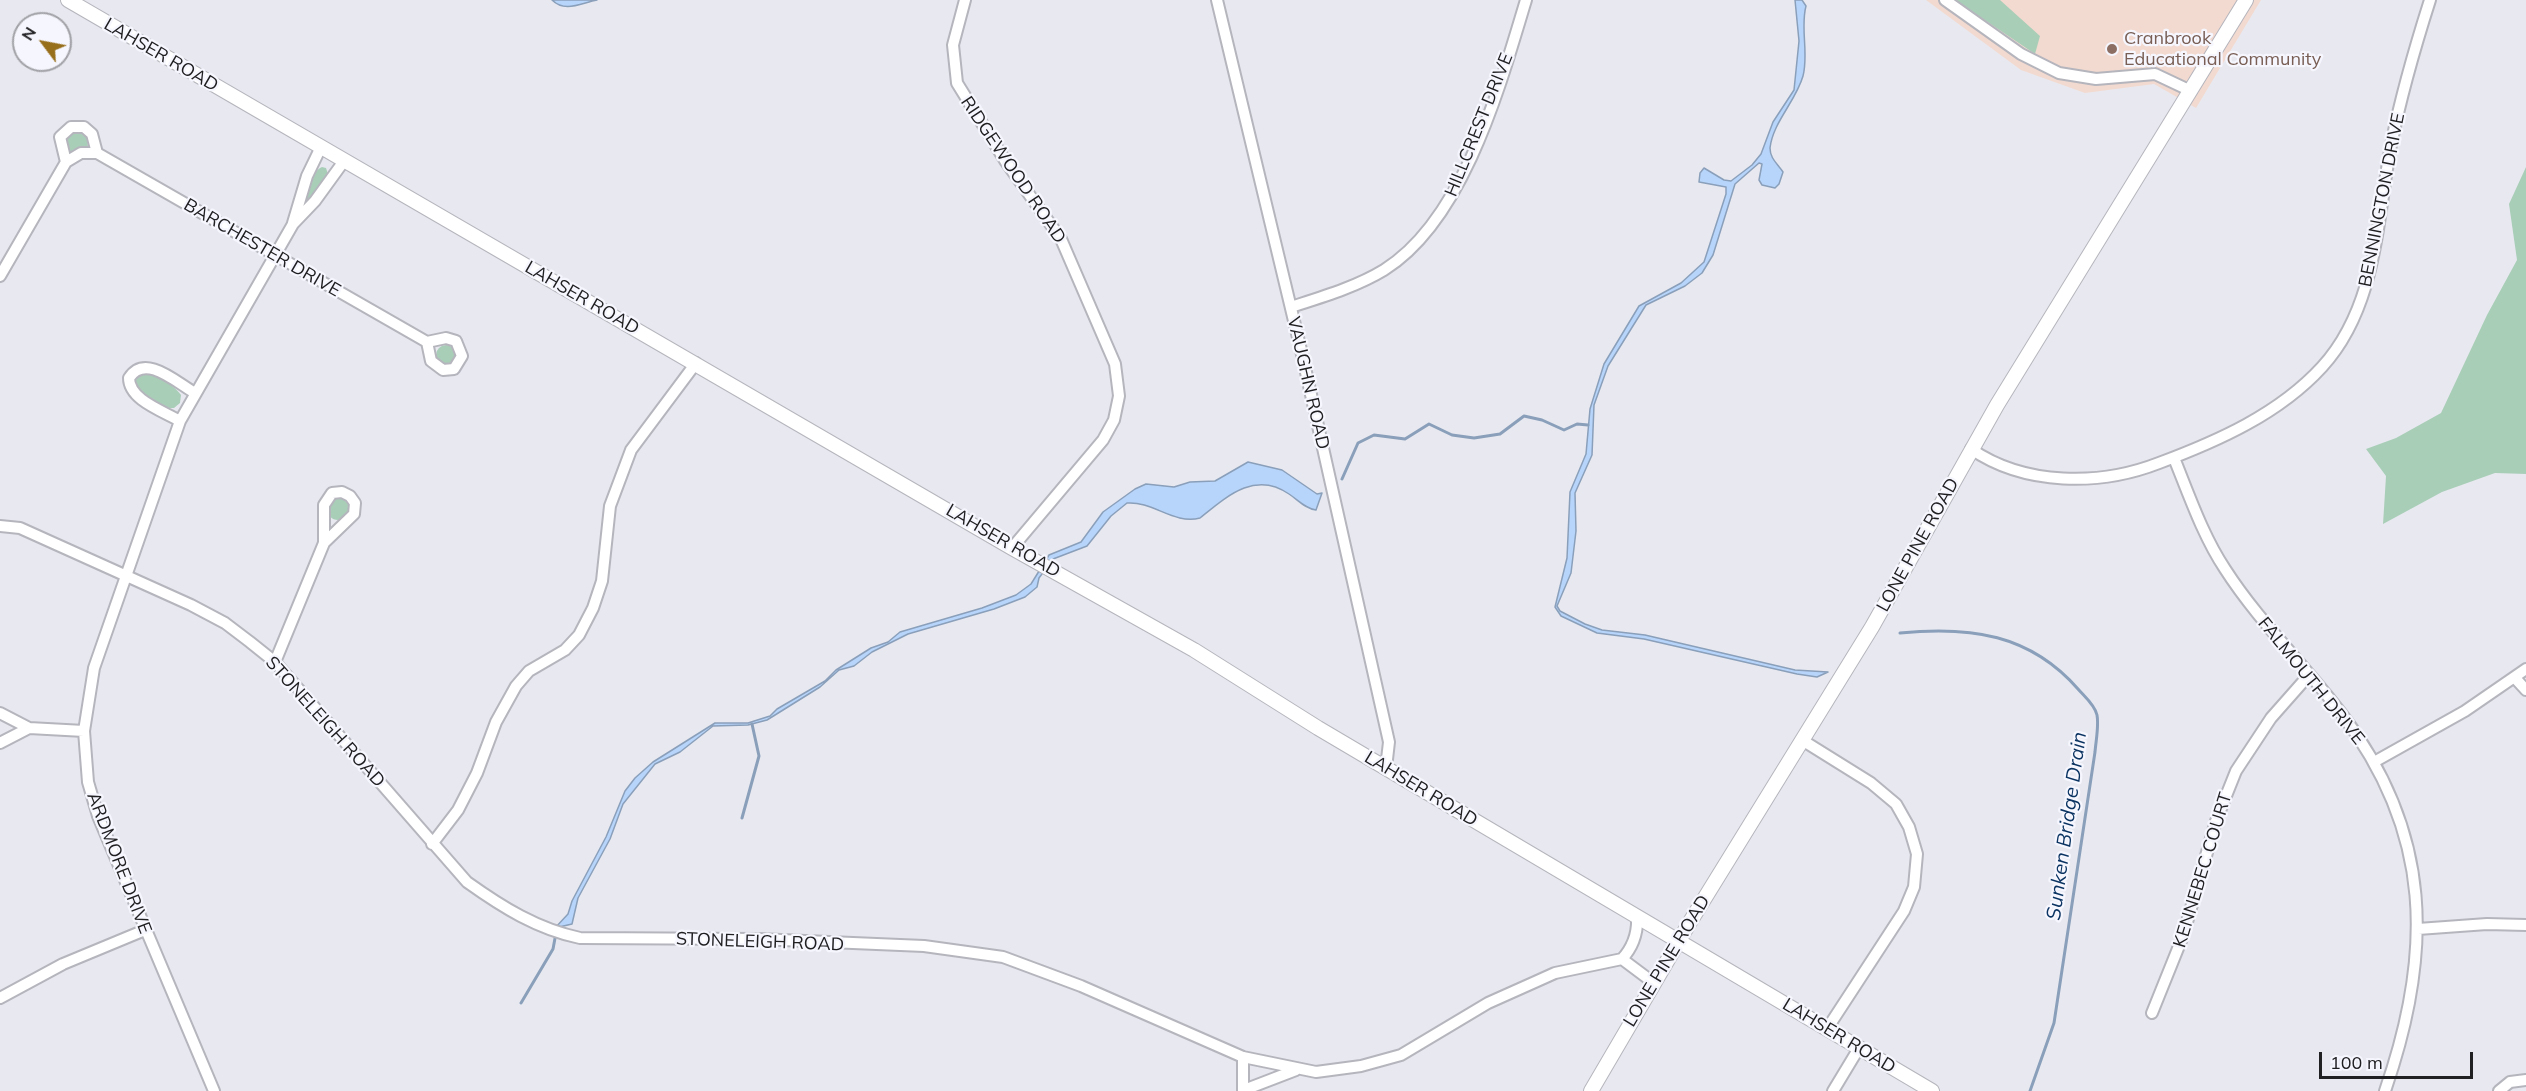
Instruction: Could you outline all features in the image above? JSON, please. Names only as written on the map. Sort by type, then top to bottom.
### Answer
[{"type":"street","name":"LAHSER ROAD","points":[[68,0],[1012,548],[1194,650],[1386,768],[1932,1091]]},
{"type":"street","name":"RIDGEWOOD ROAD","points":[[964,0],[953,45],[957,83],[1006,162],[1061,239],[1105,336],[1115,364],[1119,385],[1114,420],[1103,440],[1012,548]]},
{"type":"street","name":"VAUGHN ROAD","points":[[1217,0],[1291,307],[1389,742],[1386,768]]},
{"type":"street","name":"HILLCREST DRIVE","points":[[1291,307],[1352,286],[1384,270],[1410,250],[1439,217],[1452,196],[1490,108],[1526,0]]},
{"type":"street","points":[[1945,0],[2021,54],[2059,73],[2096,79],[2155,74],[2191,91]]},
{"type":"street","name":"LONE PINE ROAD","points":[[1591,1091],[1679,941],[1872,627],[1971,449],[2246,0]]},
{"type":"street","name":"BENNINGTON DRIVE","points":[[1971,449],[2006,468],[2065,479],[2121,474],[2174,458],[2242,427],[2285,401],[2324,365],[2352,323],[2370,270],[2396,124],[2430,0]]},
{"type":"street","points":[[0,276],[66,162],[81,153],[98,153],[92,134],[84,127],[71,127],[65,130],[60,137],[66,162]]},
{"type":"street","name":"ARDMORE DRIVE","points":[[214,1091],[98,816],[85,764],[84,731],[93,668],[180,421],[293,224],[307,176],[321,147]]},
{"type":"street","name":"BARCHESTER DRIVE","points":[[98,153],[427,342]]},
{"type":"street","name":"ARDMORE DRIVE","points":[[293,224],[315,201],[344,161]]},
{"type":"street","points":[[432,843],[458,810],[477,773],[496,722],[516,686],[529,672],[565,650],[579,635],[593,608],[602,581],[610,506],[631,450],[696,363]]},
{"type":"street","points":[[180,421],[132,392],[129,378],[134,370],[142,366],[152,368],[195,393]]},
{"type":"street","name":"FALMOUTH DRIVE","points":[[2174,458],[2223,567],[2261,620],[2341,713],[2374,762],[2395,806],[2406,841],[2416,891],[2418,928],[2416,969],[2408,1015],[2385,1091]]},
{"type":"street","points":[[275,662],[324,543],[324,505],[332,493],[342,492],[350,496],[355,503],[354,514],[324,543]]},
{"type":"street","name":"STONELEIGH ROAD","points":[[0,526],[20,528],[126,575],[225,623],[275,662],[467,882],[482,893],[554,933],[579,938],[758,939],[924,946],[1003,957],[1081,986],[1243,1057],[1296,1070],[1316,1072],[1361,1066],[1401,1054],[1488,1003],[1545,978],[1622,959]]},
{"type":"street","points":[[2374,762],[2465,711],[2526,669]]},
{"type":"street","name":"KENNEBEC COURT","points":[[2152,1014],[2183,936],[2216,821],[2236,771],[2271,718],[2309,675]]},
{"type":"street","points":[[2515,678],[2526,690]]},
{"type":"street","points":[[0,713],[28,728],[84,731]]},
{"type":"street","points":[[0,743],[28,728]]},
{"type":"street","points":[[1802,740],[1871,783],[1896,804],[1909,827],[1917,854],[1914,887],[1904,911],[1827,1029]]},
{"type":"street","points":[[1636,916],[1636,934],[1630,949],[1622,959],[1654,983]]},
{"type":"street","points":[[2418,928],[2487,924],[2526,925]]},
{"type":"street","points":[[0,998],[63,964],[145,930]]},
{"type":"street","points":[[1833,1091],[1859,1048]]},
{"type":"street","points":[[1243,1057],[1243,1091],[1296,1070]]},
{"type":"street","points":[[2499,1091],[2511,1082],[2526,1080]]},
{"type":"shaded area","name":"Cranbrook Educational Community","points":[[1926,0],[2261,0],[2196,108],[2154,84],[2085,93],[2021,70]]},
{"type":"green space","points":[[1955,0],[2000,0],[2040,36],[2035,54]]},
{"type":"green space","points":[[82,131],[87,136],[88,147],[70,152],[66,142],[68,135]]},
{"type":"green space","points":[[2526,167],[2526,474],[2495,473],[2442,492],[2383,524],[2386,476],[2366,449],[2396,438],[2441,413],[2487,315],[2517,260],[2509,204]]},
{"type":"green space","points":[[326,168],[328,174],[320,188],[306,202],[310,182],[318,169]]},
{"type":"green space","points":[[442,345],[450,345],[456,351],[456,359],[450,365],[442,365],[436,359],[436,351]]},
{"type":"green space","points":[[140,373],[157,377],[168,383],[181,395],[180,403],[174,408],[169,408],[157,404],[146,396],[134,383]]},
{"type":"green space","points":[[338,498],[346,501],[349,509],[346,517],[338,520],[330,517],[327,509],[330,501]]},
{"type":"water","points":[[552,0],[597,0],[568,7]]},
{"type":"water","points":[[1795,0],[1802,0],[1806,6],[1804,14],[1805,67],[1800,85],[1772,138],[1771,155],[1783,172],[1779,184],[1775,188],[1762,185],[1759,180],[1762,164],[1759,163],[1735,184],[1713,255],[1702,273],[1685,286],[1646,305],[1608,366],[1594,405],[1592,455],[1575,493],[1576,531],[1571,573],[1557,606],[1560,611],[1602,630],[1645,635],[1795,670],[1828,672],[1817,677],[1644,639],[1597,633],[1561,616],[1555,607],[1567,558],[1570,492],[1586,454],[1590,409],[1604,364],[1639,306],[1681,283],[1704,262],[1726,194],[1726,187],[1699,182],[1700,173],[1704,168],[1724,180],[1731,181],[1752,165],[1761,154],[1773,122],[1794,90],[1799,41]]},
{"type":"water","points":[[1248,462],[1282,470],[1317,494],[1322,493],[1316,510],[1305,506],[1276,487],[1264,485],[1242,489],[1220,502],[1200,518],[1181,518],[1146,505],[1127,503],[1111,516],[1087,546],[1053,559],[1039,578],[1037,587],[1025,597],[994,609],[908,634],[872,652],[854,666],[839,670],[820,687],[767,720],[748,725],[713,726],[680,752],[655,764],[623,804],[610,839],[578,898],[572,924],[555,928],[568,914],[572,901],[606,837],[625,791],[635,778],[653,762],[715,723],[748,723],[770,716],[777,709],[825,681],[836,670],[871,648],[888,642],[900,632],[982,608],[1016,595],[1031,584],[1049,555],[1081,542],[1103,512],[1135,489],[1146,484],[1174,487],[1190,482],[1215,481]]},
{"type":"waterway","points":[[1342,479],[1358,443],[1374,435],[1405,439],[1429,424],[1452,435],[1474,438],[1500,434],[1524,416],[1542,420],[1564,430],[1577,424],[1588,425]]},
{"type":"waterway","name":"Sunken Bridge Drain","points":[[1900,633],[1926,631],[1974,633],[2019,645],[2040,656],[2059,671],[2089,701],[2097,715],[2095,752],[2054,1023],[2030,1091]]},
{"type":"waterway","points":[[742,818],[759,756],[752,724]]},
{"type":"waterway","points":[[521,1003],[553,949],[556,933]]},
{"type":"place","name":"Cranbrook Educational Community","points":[[2112,49]]}]
